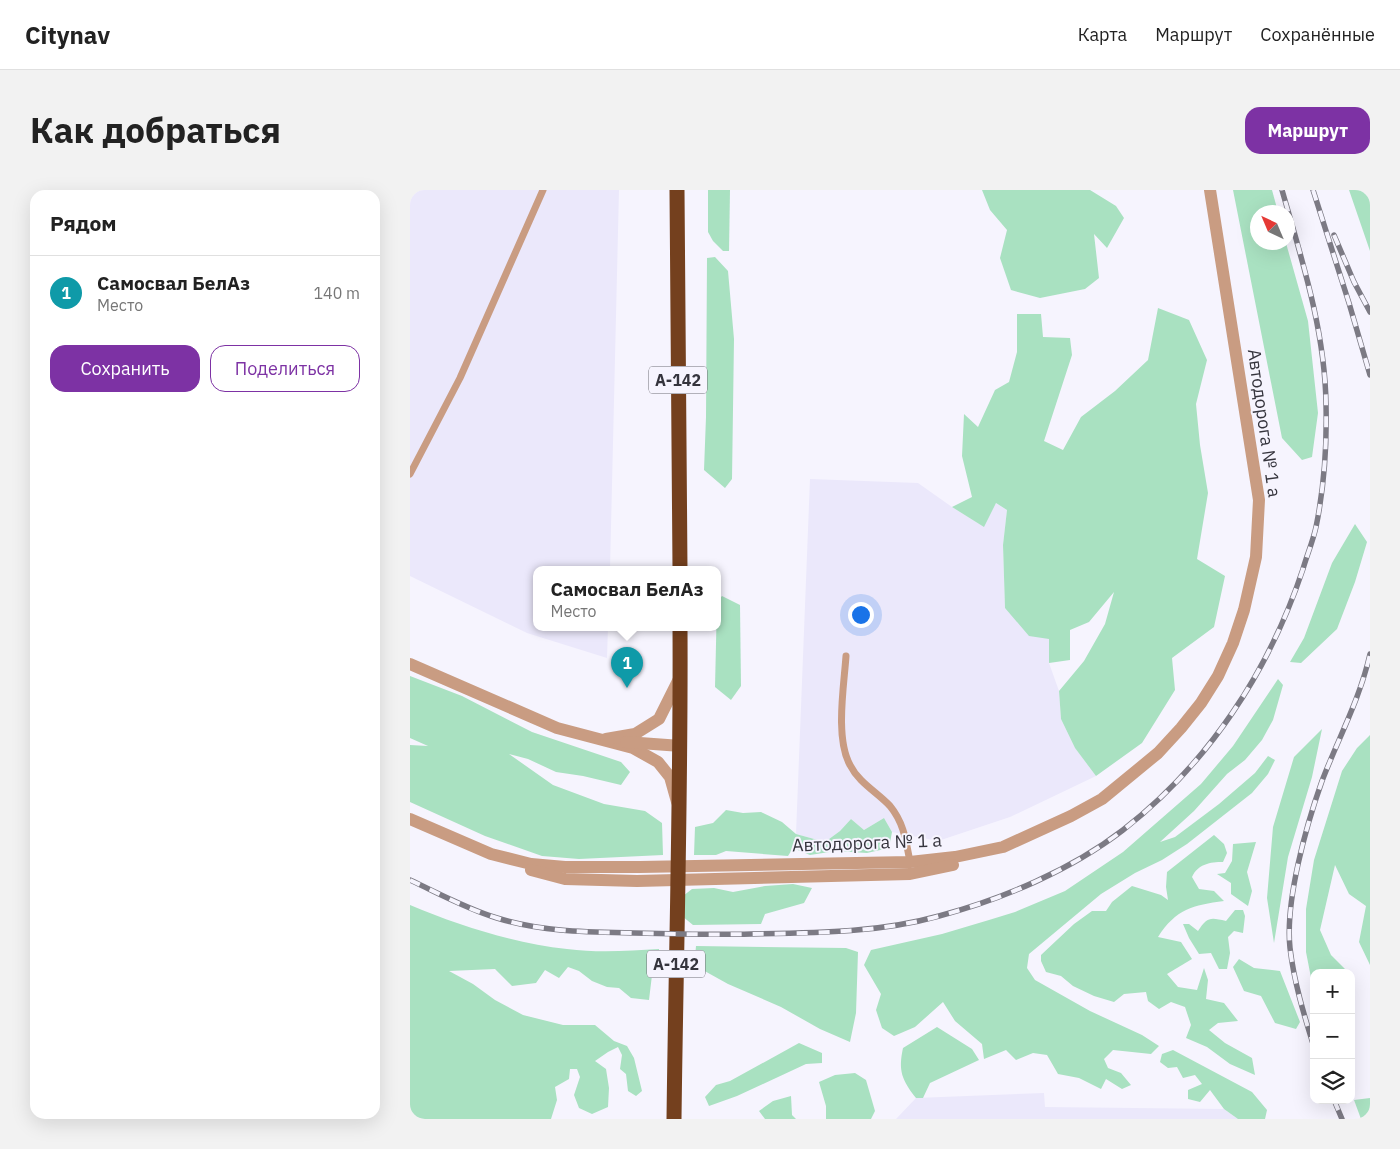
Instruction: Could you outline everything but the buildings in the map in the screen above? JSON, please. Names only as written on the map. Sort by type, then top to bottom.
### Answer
[{"type":"highway","name":"А-142","points":[[677,190],[680,566]]},
{"type":"highway","name":"А-142","points":[[674,1119],[681,746],[680,631]]},
{"type":"street","name":"Автодорога № 1 а","points":[[492,854],[531,864],[640,867],[910,862],[955,857],[1003,847],[1071,816],[1102,799],[1158,753],[1200,703],[1218,676],[1233,643],[1244,610],[1256,557],[1259,500],[1210,190]]},
{"type":"street","points":[[410,664],[557,728],[633,748],[658,762],[670,777],[679,809]]},
{"type":"street","points":[[599,740],[635,734],[659,719],[680,676]]},
{"type":"street","points":[[599,740],[681,746]]},
{"type":"street","points":[[410,819],[530,870],[565,879],[638,881],[910,874],[954,864],[1003,847]]},
{"type":"lane","points":[[410,474],[460,378],[543,190]]},
{"type":"lane","points":[[846,656],[842,738],[850,765],[867,788],[889,805],[902,823],[910,862]]},
{"type":"shaded area","points":[[410,190],[619,190],[610,566],[533,566],[533,631],[608,631],[607,658],[527,633],[410,576]]},
{"type":"shaded area","points":[[810,479],[918,483],[983,526],[996,503],[1007,510],[1003,545],[1005,608],[1049,639],[1049,663],[1059,691],[1061,719],[1075,748],[1096,776],[1010,817],[938,841],[892,832],[884,818],[864,830],[851,819],[840,831],[825,842],[796,834]]},
{"type":"shaded area","points":[[1044,1093],[1045,1107],[1224,1109],[1238,1119],[896,1119],[916,1098]]},
{"type":"green space","points":[[708,190],[730,190],[729,251],[723,251],[713,241],[708,232]]},
{"type":"green space","points":[[982,190],[1090,190],[1116,206],[1124,218],[1107,248],[1094,234],[1099,278],[1085,289],[1040,298],[1011,290],[1000,258],[1007,230],[990,210]]},
{"type":"green space","points":[[1233,190],[1272,190],[1276,205],[1250,205],[1250,250],[1288,250],[1308,321],[1318,413],[1312,457],[1302,460],[1282,438]]},
{"type":"green space","points":[[1349,190],[1370,190],[1370,251]]},
{"type":"green space","points":[[715,257],[728,271],[734,339],[732,479],[725,488],[704,470],[707,258]]},
{"type":"green space","points":[[1158,308],[1189,320],[1207,360],[1196,404],[1200,445],[1208,493],[1197,559],[1225,576],[1214,627],[1172,658],[1175,690],[1142,743],[1096,776],[1075,748],[1061,719],[1059,691],[1084,661],[1105,624],[1114,592],[1089,622],[1070,630],[1070,660],[1049,663],[1049,639],[1029,636],[1005,608],[1003,545],[1007,510],[996,503],[984,527],[952,507],[972,497],[962,456],[964,414],[978,427],[995,390],[1009,382],[1017,352],[1017,314],[1041,314],[1043,337],[1070,338],[1072,355],[1044,441],[1063,450],[1081,417],[1115,391],[1148,360]]},
{"type":"green space","points":[[1355,524],[1367,542],[1355,582],[1337,629],[1301,663],[1290,662],[1304,638],[1332,563]]},
{"type":"green space","points":[[721,597],[740,605],[741,686],[731,700],[715,687],[716,631],[721,631]]},
{"type":"green space","points":[[410,676],[462,696],[532,732],[621,762],[630,772],[621,785],[556,772],[528,759],[509,754],[553,785],[604,804],[645,811],[662,823],[663,855],[579,859],[542,856],[485,836],[410,802],[410,745],[428,746],[410,738]]},
{"type":"green space","points":[[1278,679],[1283,685],[1273,720],[1262,740],[1245,760],[1227,774],[1194,811],[1160,842],[1175,837],[1219,804],[1255,773],[1268,756],[1275,760],[1268,774],[1252,793],[1187,844],[1101,894],[1029,954],[1027,968],[1035,980],[1090,1011],[1142,1035],[1159,1046],[1151,1054],[1113,1050],[1104,1059],[1108,1068],[1121,1073],[1131,1085],[1122,1089],[1106,1079],[1101,1089],[1079,1078],[1058,1074],[1047,1055],[1033,1053],[1016,1060],[1006,1050],[984,1059],[982,1044],[955,1021],[943,1002],[915,1027],[894,1036],[882,1028],[876,1010],[881,994],[864,965],[871,950],[942,934],[989,920],[1015,912],[1065,891],[1123,852],[1201,784],[1233,746]]},
{"type":"green space","points":[[1322,729],[1312,777],[1288,857],[1274,943],[1267,898],[1273,827],[1294,757]]},
{"type":"green space","points":[[1370,735],[1370,965],[1359,942],[1366,906],[1349,894],[1335,865],[1320,930],[1331,955],[1345,969],[1310,969],[1310,972],[1306,952],[1306,909],[1314,860],[1342,771],[1357,748]]},
{"type":"green space","points":[[726,810],[743,813],[761,812],[782,822],[796,834],[825,842],[840,831],[851,819],[864,830],[884,818],[892,832],[889,848],[867,853],[836,851],[810,855],[793,848],[788,856],[726,851],[716,855],[694,855],[695,827],[713,823]]},
{"type":"green space","points":[[1214,835],[1224,844],[1227,853],[1223,862],[1205,865],[1198,869],[1192,877],[1199,889],[1214,891],[1224,901],[1203,904],[1186,910],[1172,920],[1158,937],[1181,942],[1192,959],[1167,974],[1178,987],[1197,990],[1204,968],[1208,980],[1206,999],[1224,1003],[1238,1021],[1218,1023],[1209,1030],[1225,1043],[1252,1058],[1255,1075],[1230,1064],[1207,1047],[1186,1038],[1191,1025],[1185,1007],[1171,1002],[1159,1009],[1148,1001],[1146,992],[1124,994],[1114,1002],[1094,996],[1073,986],[1061,976],[1046,972],[1041,961],[1041,955],[1074,924],[1092,911],[1106,911],[1112,902],[1132,886],[1161,895],[1168,900],[1166,887],[1167,872]]},
{"type":"green space","points":[[1256,842],[1247,872],[1252,891],[1248,906],[1231,894],[1231,883],[1217,874],[1225,873],[1232,861],[1233,844]]},
{"type":"green space","points":[[793,884],[812,888],[804,903],[765,914],[761,924],[693,925],[682,916],[683,896],[692,889],[714,888],[733,892],[765,886]]},
{"type":"green space","points":[[410,905],[487,933],[527,943],[578,950],[625,951],[659,949],[659,959],[652,975],[649,1000],[631,998],[619,988],[607,987],[592,981],[579,971],[568,967],[559,978],[545,970],[536,983],[512,986],[495,969],[449,971],[523,1015],[563,1025],[595,1025],[614,1041],[627,1046],[634,1058],[642,1091],[636,1096],[628,1091],[626,1074],[620,1069],[622,1055],[618,1047],[595,1061],[606,1069],[609,1088],[608,1107],[592,1114],[579,1108],[574,1095],[580,1077],[577,1069],[570,1069],[569,1079],[555,1087],[557,1100],[551,1119],[410,1119]]},
{"type":"green space","points":[[1235,910],[1243,910],[1245,916],[1243,933],[1234,931],[1228,937],[1230,953],[1227,969],[1219,969],[1211,953],[1199,954],[1183,924],[1189,924],[1198,931],[1209,919],[1226,921]]},
{"type":"green space","points":[[696,946],[846,948],[858,952],[856,1013],[850,1042],[820,1029],[781,1007],[728,984],[701,969],[695,957]]},
{"type":"green space","points":[[1239,959],[1254,968],[1280,971],[1300,1022],[1296,1029],[1275,1023],[1261,996],[1244,991],[1233,967]]},
{"type":"green space","points":[[937,1027],[972,1049],[979,1060],[930,1083],[923,1098],[916,1098],[902,1075],[903,1048]]},
{"type":"green space","points":[[799,1043],[822,1053],[822,1063],[806,1064],[737,1096],[709,1106],[705,1097],[716,1085],[730,1081]]},
{"type":"green space","points":[[1173,1050],[1252,1092],[1267,1110],[1265,1119],[1238,1119],[1224,1109],[1210,1090],[1200,1102],[1188,1099],[1188,1090],[1202,1084],[1195,1075],[1183,1078],[1177,1067],[1168,1068],[1160,1062],[1162,1054]]},
{"type":"green space","points":[[855,1073],[866,1080],[875,1111],[871,1119],[826,1119],[826,1106],[819,1082],[835,1075]]},
{"type":"green space","points":[[791,1096],[792,1115],[796,1119],[765,1119],[759,1111],[773,1101]]},
{"type":"green space","points":[[1370,1098],[1370,1119],[1361,1119],[1355,1100]]},
{"type":"railway","points":[[410,880],[486,914],[514,923],[548,929],[707,934],[846,931],[916,922],[963,909],[1012,892],[1036,882],[1081,858],[1123,830],[1154,804],[1183,775],[1209,745],[1254,679],[1289,607],[1315,532],[1323,481],[1326,419],[1325,377],[1322,350],[1311,296],[1282,190]]},
{"type":"railway","points":[[1313,190],[1370,375]]},
{"type":"railway","points":[[1334,235],[1354,282],[1370,312]]},
{"type":"railway","points":[[1310,1034],[1297,986],[1290,948],[1289,929],[1294,886],[1298,864],[1316,799],[1328,765],[1361,687],[1370,654]]},
{"type":"railway","points":[[1336,1104],[1342,1119]]},
{"type":"place","name":"Самосвал БелАз","points":[[627,688]]}]
